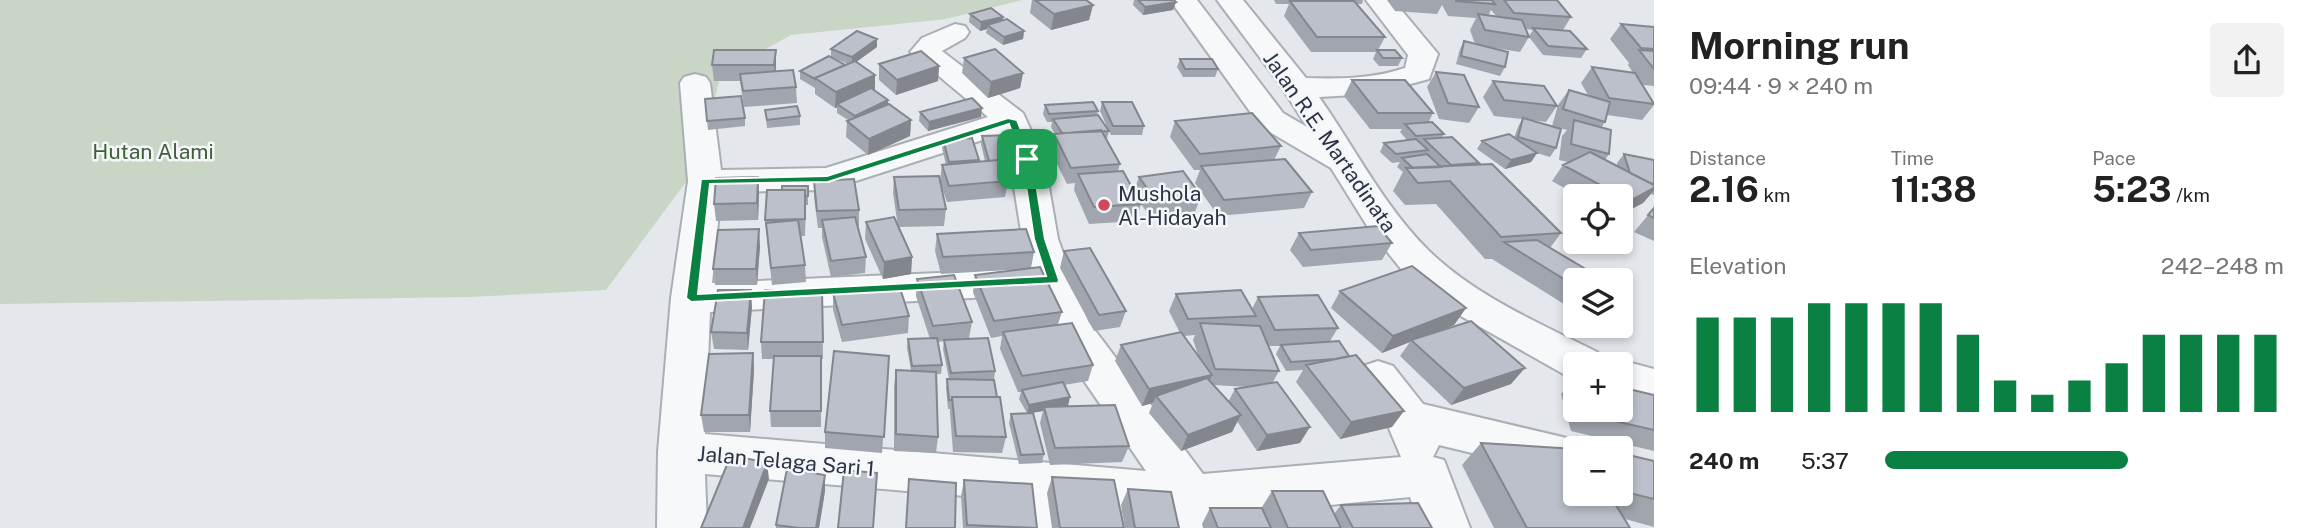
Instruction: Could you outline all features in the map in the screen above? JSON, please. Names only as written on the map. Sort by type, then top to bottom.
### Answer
[{"type":"street","points":[[1183,0],[1272,120],[1345,163]]},
{"type":"street","name":"Jalan R.E. Martadinata","points":[[1230,0],[1243,22],[1297,87],[1373,209],[1416,261],[1484,313],[1563,354]]},
{"type":"street","points":[[1297,87],[1356,88],[1396,82],[1418,73],[1423,54],[1379,0]]},
{"type":"street","points":[[955,32],[932,44],[925,52],[1012,120],[1027,159],[1039,239],[1069,326],[1195,513]]},
{"type":"street","name":"Jalan Telaga Sari 1","points":[[695,83],[705,181],[691,298],[681,452],[1035,481],[1195,513],[1427,475]]},
{"type":"street","points":[[705,181],[828,179],[1012,120]]},
{"type":"street","points":[[691,298],[1054,280]]},
{"type":"street","points":[[1378,379],[1409,419],[1446,528]]},
{"type":"street","points":[[1633,380],[1654,386]]},
{"type":"street","points":[[1409,419],[1563,455]]},
{"type":"street","points":[[681,452],[682,528]]},
{"type":"street","points":[[1035,481],[1042,528]]},
{"type":"green space","name":"Hutan Alami","points":[[0,0],[1022,0],[946,19],[791,35],[721,74],[697,167],[606,290],[470,297],[0,304]]},
{"type":"building","points":[[1035,0],[1086,0],[1093,5],[1054,14]]},
{"type":"building","points":[[1138,0],[1174,0],[1176,2],[1145,7]]},
{"type":"building","points":[[1492,0],[1495,4],[1456,1]]},
{"type":"building","points":[[1504,0],[1557,0],[1571,17],[1514,13]]},
{"type":"building","points":[[1290,1],[1354,1],[1385,37],[1317,37]]},
{"type":"building","points":[[991,8],[1003,17],[981,22],[970,14]]},
{"type":"building","points":[[1478,14],[1522,20],[1529,37],[1485,30]]},
{"type":"building","points":[[1007,19],[1024,31],[1004,37],[987,25]]},
{"type":"building","points":[[1621,24],[1654,27],[1654,49],[1641,48]]},
{"type":"building","points":[[1533,28],[1570,31],[1587,49],[1548,46]]},
{"type":"building","points":[[857,31],[877,39],[852,57],[831,49]]},
{"type":"building","points":[[1464,41],[1508,52],[1505,67],[1461,56]]},
{"type":"building","points":[[995,49],[1023,73],[991,82],[964,58]]},
{"type":"building","points":[[714,50],[776,50],[774,65],[712,65]]},
{"type":"building","points":[[1377,50],[1395,50],[1402,58],[1383,58]]},
{"type":"building","points":[[1639,50],[1654,51],[1654,69]]},
{"type":"building","points":[[921,51],[939,66],[897,80],[879,64]]},
{"type":"building","points":[[829,56],[845,65],[815,79],[800,71]]},
{"type":"building","points":[[1180,59],[1212,59],[1218,69],[1185,69]]},
{"type":"building","points":[[855,61],[875,75],[836,92],[815,78]]},
{"type":"building","points":[[1592,67],[1635,73],[1654,104],[1609,98]]},
{"type":"building","points":[[793,70],[796,87],[743,91],[740,74]]},
{"type":"building","points":[[1436,72],[1464,75],[1479,107],[1448,103]]},
{"type":"building","points":[[1352,80],[1405,80],[1433,113],[1378,113]]},
{"type":"building","points":[[1493,81],[1544,86],[1557,106],[1504,100]]},
{"type":"building","points":[[871,88],[888,100],[855,116],[837,104]]},
{"type":"building","points":[[1569,90],[1610,102],[1605,122],[1563,109]]},
{"type":"building","points":[[741,96],[745,118],[707,121],[705,99]]},
{"type":"building","points":[[972,98],[982,108],[929,122],[920,112]]},
{"type":"building","points":[[1093,102],[1098,111],[1049,114],[1045,105]]},
{"type":"building","points":[[1102,102],[1132,102],[1144,126],[1113,126]]},
{"type":"building","points":[[889,104],[911,120],[869,139],[847,121]]},
{"type":"building","points":[[797,106],[800,116],[767,120],[765,110]]},
{"type":"building","points":[[1252,113],[1281,146],[1200,154],[1175,121]]},
{"type":"building","points":[[1098,115],[1109,131],[1062,133],[1053,119]]},
{"type":"building","points":[[1523,118],[1561,129],[1556,148],[1518,137]]},
{"type":"building","points":[[1574,120],[1611,130],[1609,154],[1571,144]]},
{"type":"building","points":[[1432,122],[1444,134],[1416,136],[1405,124]]},
{"type":"building","points":[[1101,130],[1120,164],[1071,168],[1054,134]]},
{"type":"building","points":[[1509,134],[1537,153],[1511,160],[1482,141]]},
{"type":"building","points":[[1011,135],[1020,163],[1000,164],[998,160],[989,161],[982,136]]},
{"type":"building","points":[[1452,137],[1479,163],[1451,165],[1424,139]]},
{"type":"building","points":[[972,138],[979,160],[949,162],[943,139]]},
{"type":"building","points":[[1416,139],[1428,150],[1396,154],[1384,143]]},
{"type":"building","points":[[1590,152],[1654,185],[1654,188],[1633,199],[1633,184],[1598,184],[1563,165]]},
{"type":"building","points":[[1427,154],[1441,167],[1413,168],[1402,158]]},
{"type":"building","points":[[1624,154],[1654,160],[1654,184],[1630,173]]},
{"type":"building","points":[[1285,159],[1312,192],[1224,200],[1201,166]]},
{"type":"building","points":[[998,160],[1008,181],[949,186],[942,165]]},
{"type":"building","points":[[1492,164],[1561,233],[1501,237],[1450,181],[1418,183],[1406,168]]},
{"type":"building","points":[[1123,171],[1141,204],[1094,207],[1078,174]]},
{"type":"building","points":[[1183,171],[1201,196],[1157,202],[1139,177]]},
{"type":"building","points":[[939,176],[946,209],[899,210],[894,177]]},
{"type":"building","points":[[758,177],[757,203],[714,204],[716,178]]},
{"type":"building","points":[[854,179],[859,210],[817,211],[814,181]]},
{"type":"building","points":[[782,186],[808,186],[808,196],[805,196],[805,190],[782,190]]},
{"type":"building","points":[[767,190],[805,190],[805,219],[765,220]]},
{"type":"building","points":[[855,217],[866,257],[831,261],[822,220]]},
{"type":"building","points":[[894,217],[912,257],[884,262],[866,222]]},
{"type":"building","points":[[798,220],[805,265],[771,268],[766,223]]},
{"type":"building","points":[[1378,226],[1392,243],[1311,250],[1299,233]]},
{"type":"building","points":[[759,229],[756,269],[713,269],[718,230]]},
{"type":"building","points":[[1026,229],[1034,252],[943,257],[937,234]]},
{"type":"building","points":[[1537,240],[1584,268],[1563,268],[1563,279],[1504,242]]},
{"type":"building","points":[[1090,248],[1126,311],[1099,315],[1064,251]]},
{"type":"building","points":[[1412,266],[1466,308],[1393,336],[1340,291]]},
{"type":"building","points":[[1040,267],[1062,312],[994,321],[975,275]]},
{"type":"building","points":[[954,275],[972,322],[933,326],[917,279]]},
{"type":"building","points":[[899,285],[909,316],[842,325],[833,293]]},
{"type":"building","points":[[718,290],[751,290],[747,333],[711,332]]},
{"type":"building","points":[[765,290],[822,290],[823,342],[761,342]]},
{"type":"building","points":[[1241,290],[1256,316],[1188,319],[1176,294]]},
{"type":"building","points":[[1318,295],[1338,328],[1275,330],[1258,297]]},
{"type":"building","points":[[1471,321],[1525,368],[1464,388],[1411,340]]},
{"type":"building","points":[[1072,323],[1093,365],[1022,376],[1003,332]]},
{"type":"building","points":[[1200,323],[1260,326],[1279,371],[1215,369]]},
{"type":"building","points":[[1181,332],[1212,375],[1149,389],[1121,345]]},
{"type":"building","points":[[937,338],[942,365],[912,366],[908,339]]},
{"type":"building","points":[[988,338],[995,371],[951,373],[944,340]]},
{"type":"building","points":[[1339,341],[1349,356],[1291,362],[1281,345]]},
{"type":"building","points":[[834,351],[889,356],[884,437],[825,432]]},
{"type":"building","points":[[753,353],[749,415],[701,415],[709,354]]},
{"type":"building","points":[[1356,355],[1404,411],[1351,422],[1306,365]]},
{"type":"building","points":[[774,356],[821,356],[821,411],[770,411]]},
{"type":"building","points":[[896,370],[936,372],[938,437],[896,434]]},
{"type":"building","points":[[1207,378],[1241,415],[1188,435],[1156,396]]},
{"type":"building","points":[[947,379],[994,380],[997,397],[952,397],[952,400],[949,400]]},
{"type":"building","points":[[1063,382],[1070,397],[1029,405],[1022,390]]},
{"type":"building","points":[[1277,382],[1310,427],[1267,435],[1235,389]]},
{"type":"building","points":[[1633,390],[1654,395],[1654,430],[1619,422],[1633,422]]},
{"type":"building","points":[[952,397],[1000,397],[1006,437],[956,436]]},
{"type":"building","points":[[1115,405],[1129,446],[1055,448],[1044,407]]},
{"type":"building","points":[[1033,413],[1044,454],[1021,455],[1011,414]]},
{"type":"building","points":[[1481,443],[1563,448],[1563,506],[1616,506],[1630,528],[1527,528]]},
{"type":"building","points":[[731,455],[767,463],[743,528],[701,528]]},
{"type":"building","points":[[1633,456],[1654,461],[1654,499],[1633,494]]},
{"type":"building","points":[[787,469],[825,475],[816,528],[776,525]]},
{"type":"building","points":[[844,470],[877,473],[873,528],[838,528]]},
{"type":"building","points":[[1052,477],[1114,480],[1124,528],[1060,528]]},
{"type":"building","points":[[909,479],[956,483],[955,528],[906,528]]},
{"type":"building","points":[[964,480],[1032,484],[1037,528],[967,525]]},
{"type":"building","points":[[1128,489],[1171,492],[1179,528],[1135,528]]},
{"type":"building","points":[[1272,491],[1323,491],[1341,528],[1288,528]]},
{"type":"building","points":[[1418,503],[1432,528],[1353,528],[1341,505]]},
{"type":"building","points":[[1210,508],[1262,508],[1271,528],[1218,528]]},
{"type":"place","name":"Mushola Al-Hidayah","points":[[1104,205]]},
{"type":"route","points":[[1012,120],[1027,159],[1039,239],[1054,280],[691,298],[702,187],[705,181],[818,181],[842,176],[1012,120]]}]
